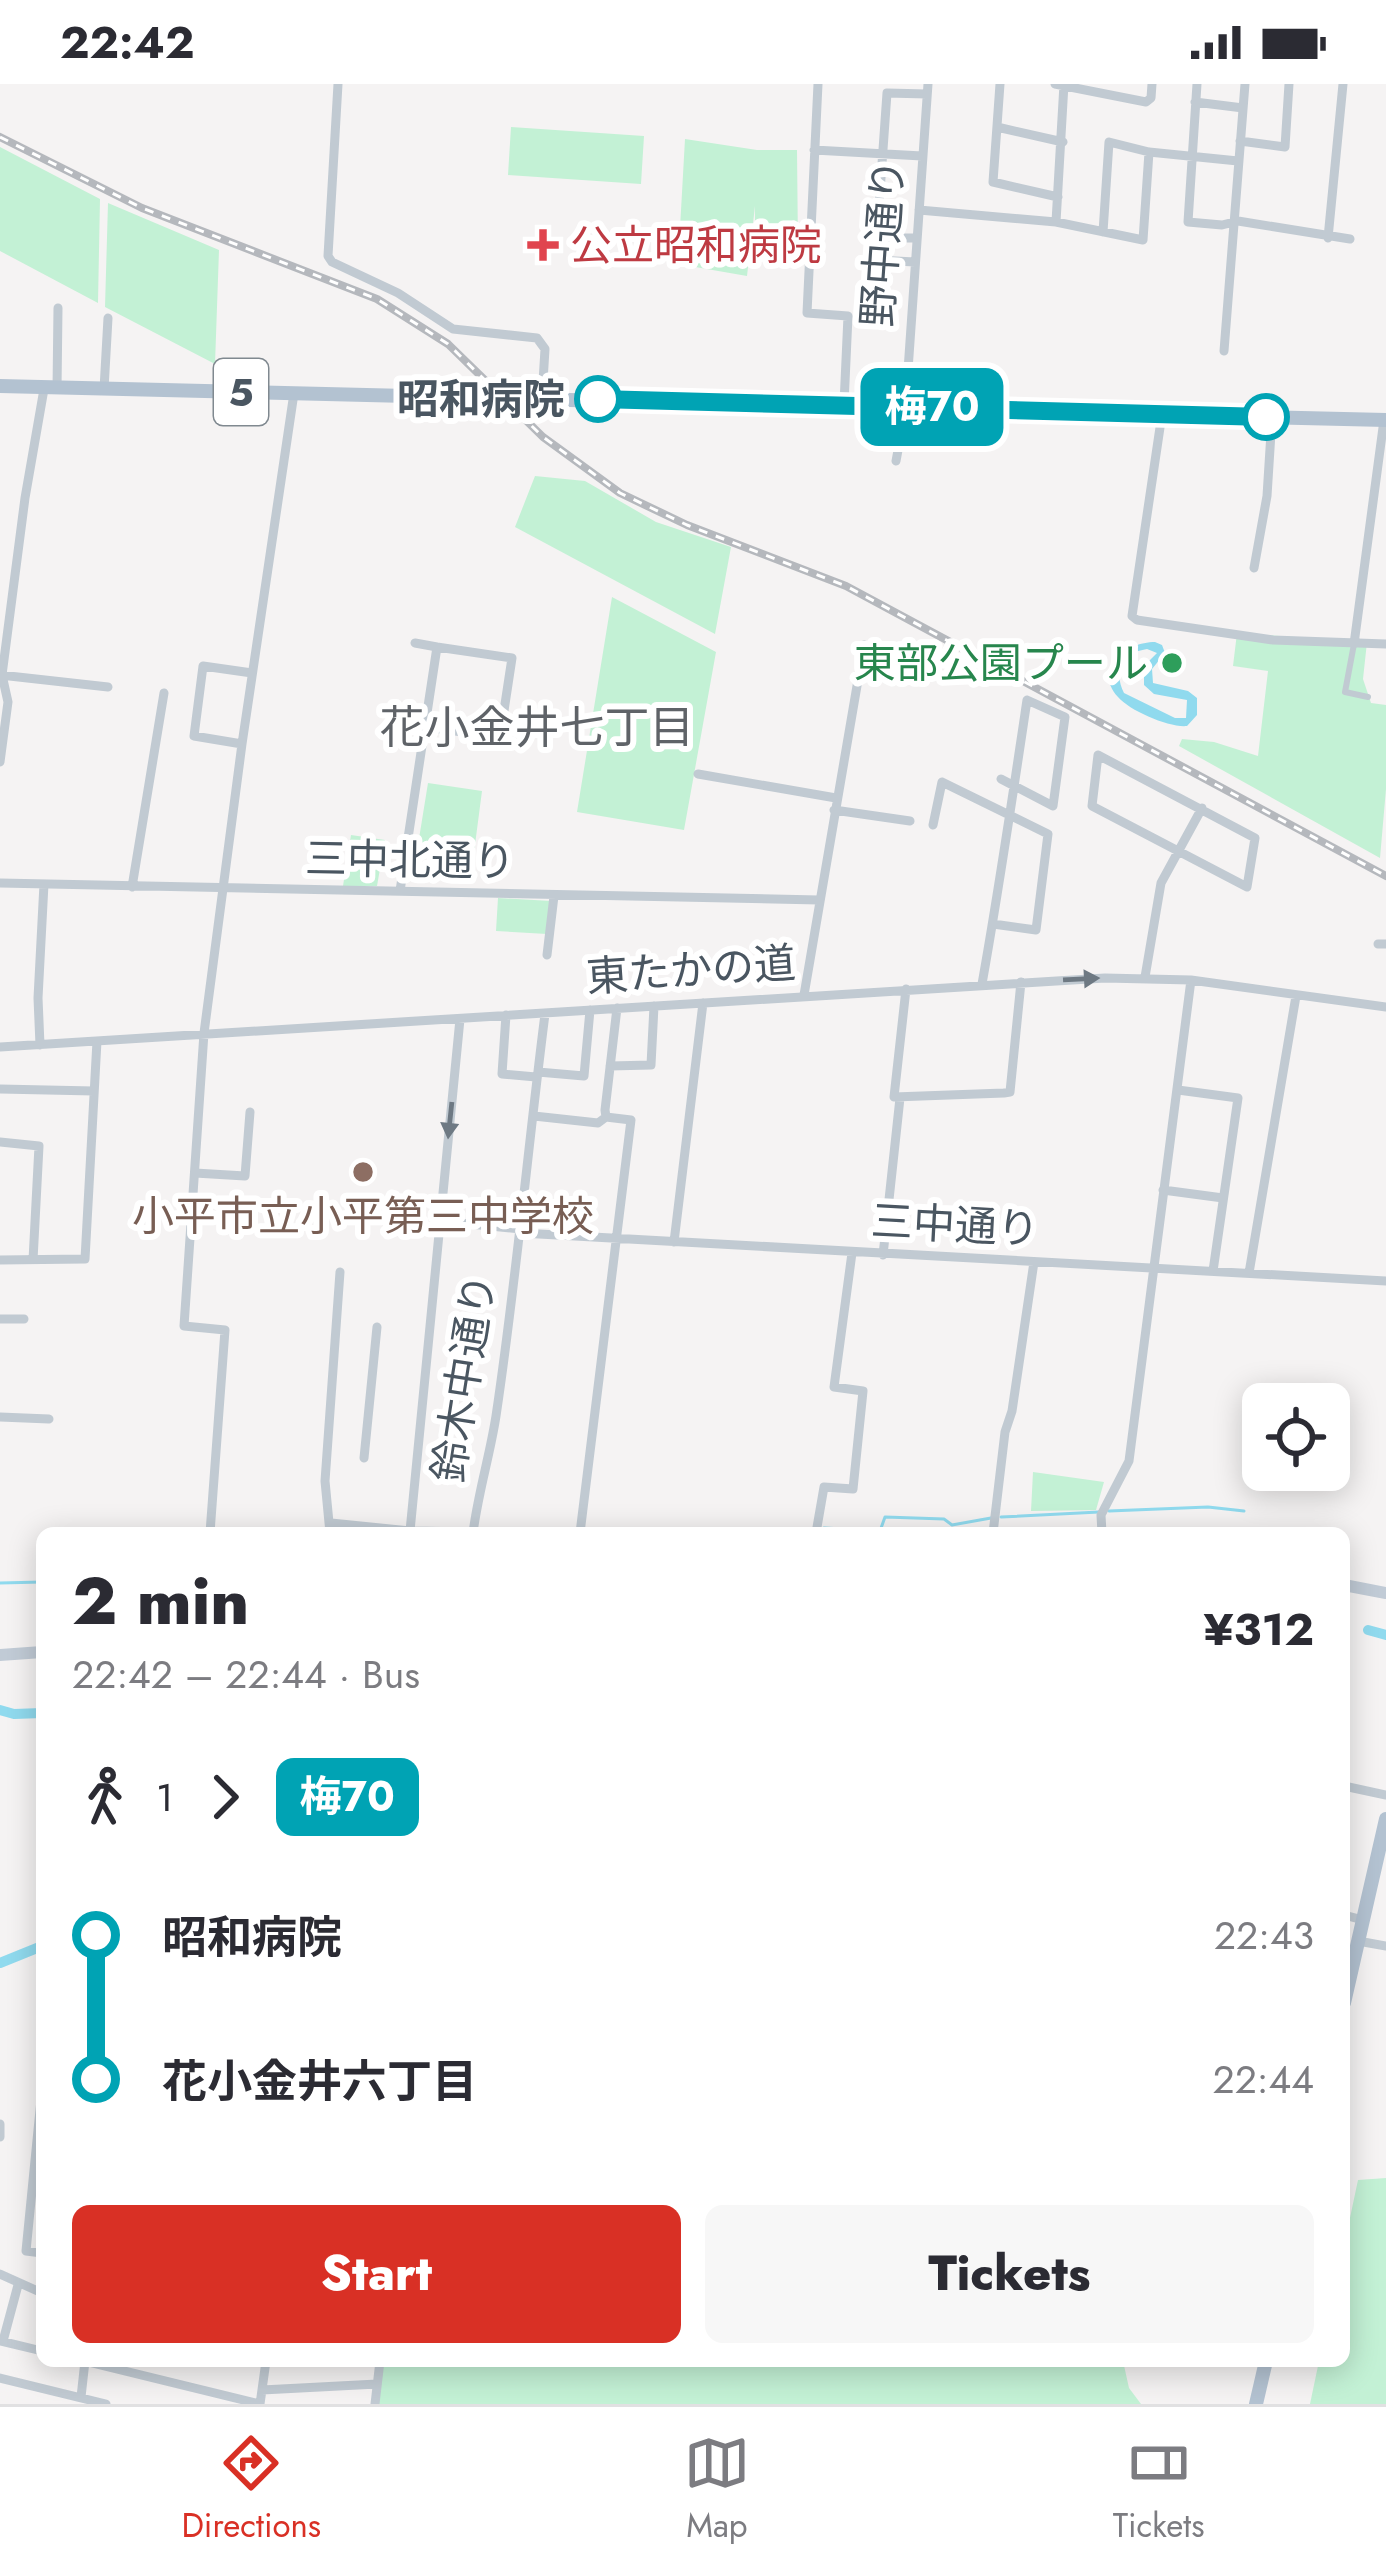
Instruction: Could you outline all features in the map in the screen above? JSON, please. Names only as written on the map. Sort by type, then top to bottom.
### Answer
[{"type":"main road","name":"5","points":[[0,386],[1385,420]]},
{"type":"main road","points":[[1350,1586],[1386,1593]]},
{"type":"main road","points":[[0,1655],[36,1652]]},
{"type":"main road","points":[[1350,1972],[1386,1820]]},
{"type":"main road","points":[[1256,2404],[1265,2367]]},
{"type":"street","points":[[338,84],[328,256],[453,329],[537,338],[545,349],[542,398]]},
{"type":"street","points":[[818,84],[807,313],[848,316],[844,404]]},
{"type":"street","points":[[1000,84],[993,182],[1058,197]]},
{"type":"street","points":[[1056,223],[1063,142],[1061,85],[1146,102],[1152,84]]},
{"type":"street","points":[[1197,84],[1188,223],[1238,221],[1350,239]]},
{"type":"street","points":[[1224,351],[1244,84]]},
{"type":"street","points":[[1240,141],[1285,147],[1289,84]]},
{"type":"street","points":[[1328,238],[1343,84]]},
{"type":"street","points":[[879,206],[886,93],[927,89]]},
{"type":"street","name":"野中通り","points":[[896,461],[905,406],[927,89]]},
{"type":"street","points":[[1195,102],[1243,108]]},
{"type":"street","points":[[997,127],[1063,142]]},
{"type":"street","points":[[1103,232],[1109,142],[1149,152],[1238,161]]},
{"type":"street","points":[[814,151],[922,156]]},
{"type":"street","points":[[919,210],[1056,223],[1143,240],[1149,152]]},
{"type":"street","points":[[915,262],[876,260],[878,238],[917,238]]},
{"type":"street","points":[[0,762],[8,702],[1,675],[25,498],[50,388],[58,308]]},
{"type":"street","points":[[104,389],[108,318]]},
{"type":"street","points":[[210,1527],[225,1330],[184,1326],[204,1034],[294,393]]},
{"type":"street","points":[[1162,414],[1132,616],[1220,634],[1386,644]]},
{"type":"street","points":[[1254,568],[1267,496],[1272,417]]},
{"type":"street","points":[[1368,697],[1346,692],[1385,420]]},
{"type":"street","points":[[415,643],[512,658],[500,737],[425,727]]},
{"type":"street","points":[[804,995],[864,645]]},
{"type":"street","points":[[400,891],[437,647]]},
{"type":"street","points":[[242,744],[194,736],[203,667],[252,673]]},
{"type":"street","points":[[1,675],[108,687]]},
{"type":"street","points":[[132,887],[164,693]]},
{"type":"street","points":[[982,984],[993,925],[1013,786],[1027,700],[1065,717],[1053,806],[1013,786],[1001,779]]},
{"type":"street","points":[[1098,755],[1202,808],[1255,838],[1247,887],[1092,806],[1098,755]]},
{"type":"street","points":[[698,774],[836,798]]},
{"type":"street","points":[[933,825],[942,782],[1048,834],[1036,930],[993,925]]},
{"type":"street","points":[[1145,977],[1161,883],[1202,808]]},
{"type":"street","points":[[834,810],[910,821]]},
{"type":"street","name":"三中北通り","points":[[0,883],[819,900]]},
{"type":"street","points":[[40,1045],[44,884]]},
{"type":"street","points":[[547,955],[554,896]]},
{"type":"street","name":"東たかの道","points":[[0,1047],[1145,977],[1386,1007]]},
{"type":"street","points":[[1102,1527],[1101,1515],[1129,1461],[1191,980]]},
{"type":"street","points":[[906,989],[894,1097],[900,1098],[1010,1092],[1022,982]]},
{"type":"street","points":[[1249,1273],[1296,996]]},
{"type":"street","points":[[674,1242],[703,1003]]},
{"type":"street","points":[[610,1066],[650,1064],[654,1006]]},
{"type":"street","points":[[534,1116],[598,1124],[606,1117],[616,1008]]},
{"type":"street","points":[[506,1015],[502,1074],[584,1076],[590,1010]]},
{"type":"street","name":"鈴木中通り","points":[[474,1527],[480,1478],[495,1423],[545,1014]]},
{"type":"street","points":[[410,1527],[460,1019]]},
{"type":"street","points":[[0,1260],[85,1259],[97,1040]]},
{"type":"street","points":[[0,1089],[94,1091]]},
{"type":"street","points":[[1178,1090],[1238,1098],[1213,1271]]},
{"type":"street","points":[[883,1255],[900,1098]]},
{"type":"street","points":[[195,1173],[245,1176],[250,1112]]},
{"type":"street","points":[[581,1527],[632,1120],[606,1117]]},
{"type":"street","points":[[0,1142],[38,1146],[33,1260]]},
{"type":"street","points":[[1163,1190],[1223,1198]]},
{"type":"street","name":"三中通り","points":[[439,1221],[616,1239],[1386,1281]]},
{"type":"street","points":[[817,1527],[824,1486],[853,1489],[863,1391],[834,1387],[853,1253]]},
{"type":"street","points":[[994,1527],[1034,1262]]},
{"type":"street","points":[[330,1527],[325,1481],[340,1272]]},
{"type":"street","points":[[0,1319],[24,1319]]},
{"type":"street","points":[[364,1458],[377,1327]]},
{"type":"street","points":[[0,1417],[49,1419]]},
{"type":"street","points":[[1350,1787],[1386,1795]]},
{"type":"street","points":[[1350,1917],[1363,1920]]},
{"type":"street","points":[[1358,1941],[1386,1946]]},
{"type":"street","points":[[36,2210],[26,2251],[36,2252]]},
{"type":"street","points":[[0,2274],[36,2291]]},
{"type":"street","points":[[18,2285],[2,2341],[36,2350]]},
{"type":"street","points":[[0,2303],[13,2306]]},
{"type":"street","points":[[81,2397],[84,2367]]},
{"type":"street","points":[[109,2367],[260,2404],[265,2367]]},
{"type":"street","points":[[375,2404],[377,2367]]},
{"type":"street","points":[[0,2378],[106,2404]]},
{"type":"street","points":[[262,2390],[377,2384]]},
{"type":"street","points":[[328,2404],[330,2387]]},
{"type":"green space","points":[[511,127],[644,136],[641,184],[508,175]]},
{"type":"green space","points":[[685,139],[757,150],[797,150],[798,248],[755,248],[755,206],[747,276],[678,264]]},
{"type":"green space","points":[[0,147],[100,199],[98,303],[0,251]]},
{"type":"green space","points":[[108,203],[219,250],[215,364],[105,307]]},
{"type":"green space","points":[[535,476],[585,481],[656,522],[731,547],[715,634],[515,527]]},
{"type":"green space","points":[[612,597],[716,652],[684,830],[577,812]]},
{"type":"green space","points":[[1237,633],[1367,642],[1363,679],[1371,703],[1386,705],[1380,858],[1179,746],[1182,739],[1214,742],[1258,756],[1268,671],[1233,666]]},
{"type":"green space","points":[[428,783],[482,791],[473,860],[417,851]]},
{"type":"green space","points":[[351,835],[385,840],[377,886],[343,886]]},
{"type":"green space","points":[[498,898],[551,901],[547,934],[496,931]]},
{"type":"green space","points":[[1033,1472],[1104,1482],[1096,1510],[1031,1511]]},
{"type":"green space","points":[[1386,2178],[1386,2404],[1310,2404],[1318,2367],[1350,2367],[1350,2218],[1358,2180]]},
{"type":"green space","points":[[381,2367],[1124,2367],[1129,2388],[1141,2404],[377,2404]]},
{"type":"water","points":[[1144,643],[1162,645],[1165,653],[1152,669],[1153,683],[1188,691],[1197,698],[1197,715],[1187,726],[1141,713],[1111,686],[1109,676],[1116,658]],"holes":[[[1147,649],[1157,653],[1144,666],[1144,685],[1154,694],[1187,700],[1186,718],[1175,718],[1124,693],[1119,677],[1126,659]]]},
{"type":"waterway","points":[[1109,1511],[1208,1507],[1244,1511]]},
{"type":"waterway","points":[[1001,1517],[1099,1512]]},
{"type":"waterway","points":[[881,1527],[885,1517],[944,1519],[952,1525],[991,1518]]},
{"type":"waterway","points":[[0,1583],[36,1582]]},
{"type":"waterway","points":[[1368,1630],[1386,1635]]},
{"type":"waterway","points":[[0,1710],[36,1713]]},
{"type":"waterway","points":[[0,1963],[36,1948]]},
{"type":"railway","points":[[0,137],[142,208],[377,299],[448,344],[543,437],[620,493],[687,525],[846,586],[1386,876]]},
{"type":"bus line","name":"梅70","points":[[598,399],[1266,417]]},
{"type":"place","name":"公立昭和病院","points":[[543,245]]},
{"type":"place","name":"昭和病院","points":[[598,399]]},
{"type":"place","name":"東部公園プール","points":[[1172,663]]},
{"type":"place","name":"小平市立小平第三中学校","points":[[363,1172]]},
{"type":"district","name":"花小金井七丁目","points":[[537,727]]}]
